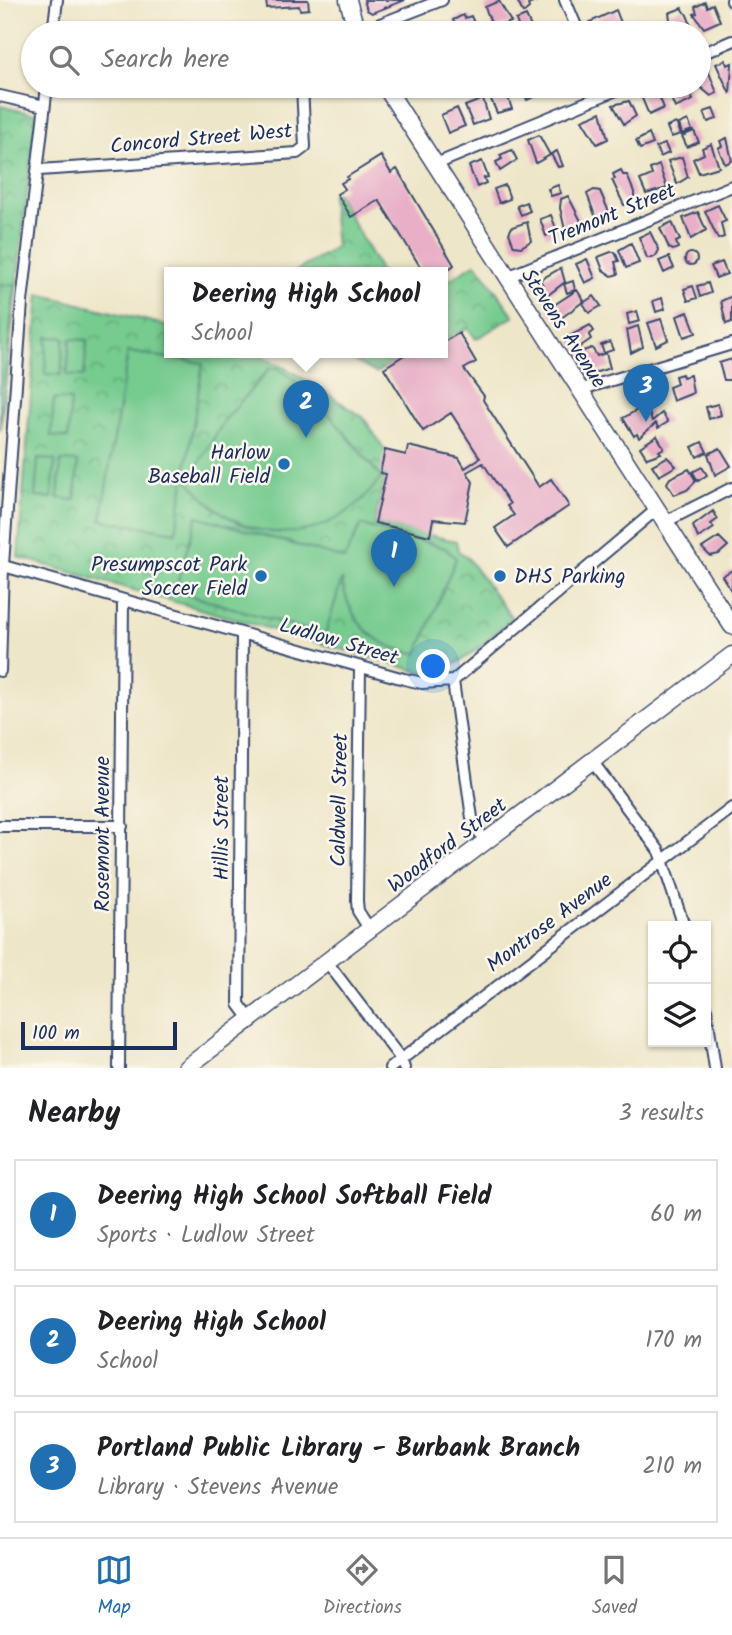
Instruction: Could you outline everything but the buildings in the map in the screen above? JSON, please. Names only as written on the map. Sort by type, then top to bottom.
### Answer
[{"type":"main road","points":[[348,0],[354,21]]},
{"type":"main road","name":"Stevens Avenue","points":[[394,98],[732,626]]},
{"type":"main road","name":"Woodford Street","points":[[186,1068],[732,655]]},
{"type":"street","points":[[54,21],[57,0]]},
{"type":"street","points":[[388,21],[442,0]]},
{"type":"street","points":[[565,0],[574,21]]},
{"type":"street","points":[[711,50],[732,41]]},
{"type":"street","points":[[0,96],[44,106]]},
{"type":"street","points":[[0,671],[1,565],[22,302],[45,98]]},
{"type":"street","name":"Concord Street West","points":[[39,170],[297,153],[305,147],[303,98]]},
{"type":"street","points":[[436,164],[585,98]]},
{"type":"street","name":"Tremont Street","points":[[508,277],[732,186]]},
{"type":"street","points":[[579,390],[732,344]]},
{"type":"street","points":[[485,843],[472,818],[453,681],[661,515],[732,488]]},
{"type":"street","name":"Ludlow Street","points":[[1,565],[360,668],[422,683],[453,681]]},
{"type":"street","name":"Rosemont Avenue","points":[[119,1068],[123,600]]},
{"type":"street","name":"Hillis Street","points":[[242,634],[239,1004],[250,1019]]},
{"type":"street","name":"Caldwell Street","points":[[360,668],[357,901],[358,911],[370,930]]},
{"type":"street","points":[[592,761],[663,859],[682,921]]},
{"type":"street","name":"Montrose Avenue","points":[[390,1068],[402,1064],[732,808]]},
{"type":"street","points":[[0,826],[122,826]]},
{"type":"street","points":[[327,962],[402,1064]]},
{"type":"street","points":[[711,1042],[715,1068]]},
{"type":"green space","points":[[0,106],[36,114],[0,431]]},
{"type":"green space","points":[[337,194],[378,267],[303,267],[336,247],[331,195]]},
{"type":"green space","points":[[476,263],[514,316],[476,339],[468,328],[448,340],[448,281]]},
{"type":"green space","points":[[15,284],[14,294],[0,431],[0,286]]},
{"type":"green space","points":[[39,294],[164,325],[164,358],[265,358],[295,373],[363,417],[385,450],[386,474],[375,523],[456,541],[458,551],[466,556],[512,618],[461,660],[438,671],[424,673],[18,557]]},
{"type":"green space","points":[[47,337],[64,338],[61,375],[45,374]]},
{"type":"green space","points":[[70,339],[87,340],[84,376],[67,375]]},
{"type":"green space","points":[[128,352],[203,363],[176,532],[101,520]]},
{"type":"green space","points":[[349,358],[400,358],[376,373]]},
{"type":"green space","name":"Harlow Baseball Field","points":[[278,368],[315,397],[381,477],[360,501],[337,518],[312,529],[285,532],[259,530],[233,520],[210,503],[189,480],[224,421],[269,369]]},
{"type":"green space","points":[[54,399],[71,400],[68,438],[51,436]]},
{"type":"green space","points":[[38,459],[55,460],[52,498],[35,497]]},
{"type":"green space","points":[[61,461],[78,462],[75,500],[58,498]]},
{"type":"green space","points":[[197,516],[344,559],[361,525],[445,548],[456,558],[418,653],[389,646],[366,630],[350,608],[342,579],[325,635],[175,591]]},
{"type":"place","name":"Portland Public Library - Burbank Branch","points":[[646,422]]},
{"type":"place","name":"Deering High School","points":[[306,438]]},
{"type":"place","name":"Harlow Baseball Field","points":[[284,464]]},
{"type":"place","name":"Presumpscot Park Soccer Field","points":[[261,576]]},
{"type":"place","name":"DHS Parking","points":[[500,576]]},
{"type":"place","name":"Deering High School Softball Field","points":[[394,587]]}]
